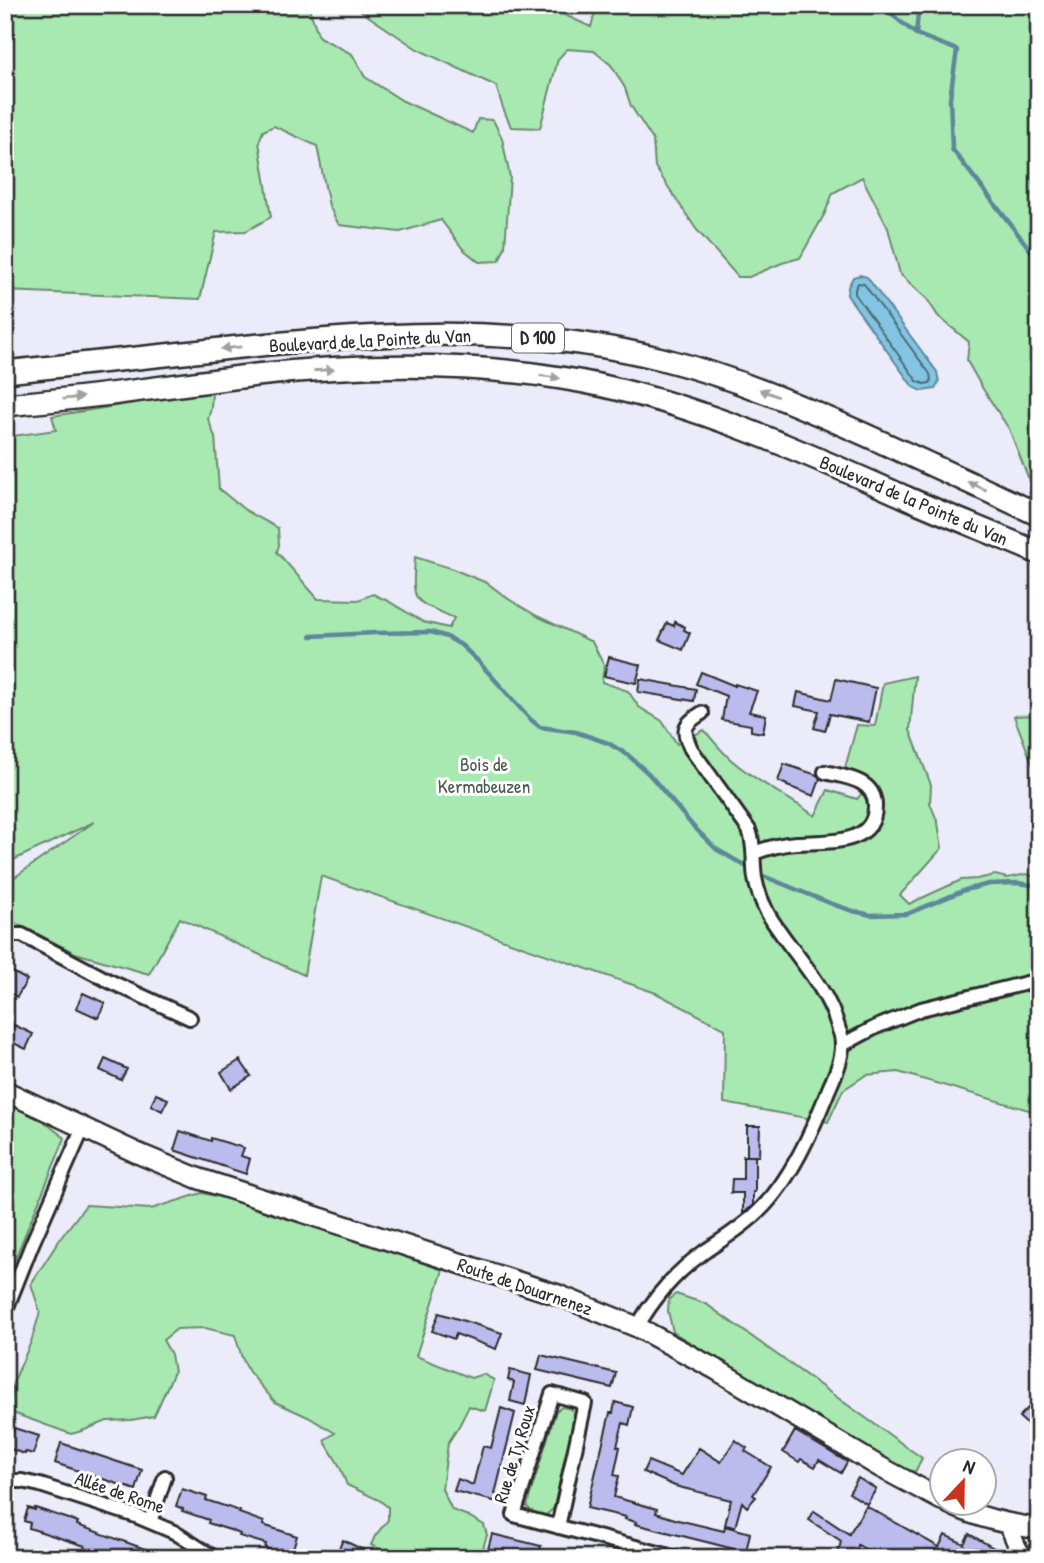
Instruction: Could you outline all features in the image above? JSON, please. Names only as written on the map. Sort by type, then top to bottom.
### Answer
[{"type":"highway","name":"Boulevard de la Pointe du Van","points":[[5,372],[293,342],[404,334],[473,334],[603,346],[662,359],[754,387],[1039,515]]},
{"type":"highway","name":"Boulevard de la Pointe du Van","points":[[5,405],[257,375],[352,368],[416,366],[486,369],[560,378],[630,392],[746,429],[799,449],[1039,553]]},
{"type":"main road","name":"Route de Douarnenez","points":[[5,1091],[197,1178],[558,1295],[638,1327],[718,1370],[880,1467],[928,1492]]},
{"type":"main road","points":[[988,1518],[1039,1529]]},
{"type":"street","points":[[638,1327],[655,1300],[676,1276],[702,1253],[750,1219],[774,1194],[821,1110],[840,1060],[842,1045],[840,1030],[829,1006],[807,968],[768,914],[757,890],[752,837],[745,822],[691,749],[684,734],[687,725],[702,713]]},
{"type":"street","points":[[754,853],[793,843],[857,837],[868,827],[875,814],[874,796],[870,789],[861,782],[825,772]]},
{"type":"street","points":[[5,939],[22,935],[109,981],[190,1018]]},
{"type":"street","points":[[842,1045],[876,1027],[921,1009],[1039,980]]},
{"type":"street","points":[[5,1312],[83,1128]]},
{"type":"street","name":"Rue de Ty Roux","points":[[558,1527],[585,1403],[552,1394],[513,1515],[558,1527],[676,1558]]},
{"type":"street","points":[[150,1522],[165,1477]]},
{"type":"street","name":"Allée de Rome","points":[[5,1481],[22,1481],[54,1489],[150,1522],[174,1532],[215,1558]]},
{"type":"street","points":[[1007,1523],[1025,1558]]},
{"type":"green space","points":[[5,5],[308,5],[319,37],[352,54],[365,77],[403,101],[473,133],[478,119],[493,120],[502,138],[510,177],[505,247],[499,261],[479,262],[463,249],[441,220],[400,232],[339,225],[329,206],[317,146],[274,126],[263,131],[259,142],[271,217],[246,231],[216,232],[200,299],[5,291]]},
{"type":"green space","points":[[354,5],[524,5],[532,9],[554,10],[591,27],[597,5],[1039,5],[1039,481],[1028,477],[1009,429],[967,361],[969,342],[938,316],[927,299],[900,274],[888,228],[862,177],[833,193],[800,258],[749,277],[738,277],[696,229],[655,167],[653,140],[631,106],[625,88],[611,65],[594,51],[567,49],[558,59],[540,128],[511,127],[496,86],[417,49]]},
{"type":"green space","name":"Bois de Kermabeuzen","points":[[212,391],[208,419],[215,437],[219,489],[245,510],[278,528],[277,552],[318,599],[358,600],[373,594],[423,622],[449,628],[454,618],[422,603],[415,592],[415,557],[487,583],[537,616],[592,642],[604,665],[602,682],[628,691],[639,707],[662,721],[677,744],[704,730],[726,756],[745,771],[815,816],[828,790],[857,799],[869,784],[845,768],[857,725],[875,726],[883,683],[915,676],[910,730],[931,785],[930,803],[938,823],[942,848],[900,895],[909,904],[961,880],[995,875],[1007,878],[1027,874],[1039,878],[1039,1113],[898,1072],[866,1075],[843,1090],[828,1122],[724,1103],[725,1029],[656,993],[321,876],[304,975],[180,918],[149,974],[75,953],[5,918],[5,884],[94,822],[5,864],[5,437],[56,430],[52,416]]},
{"type":"green space","points":[[1039,715],[1039,781],[1014,716]]},
{"type":"green space","points":[[5,1101],[33,1113],[65,1138],[5,1283]]},
{"type":"green space","points":[[202,1193],[255,1205],[443,1270],[416,1356],[471,1378],[483,1374],[494,1380],[485,1411],[469,1406],[448,1443],[442,1489],[452,1510],[484,1525],[487,1535],[480,1558],[391,1558],[390,1554],[371,1545],[388,1520],[388,1507],[347,1485],[324,1440],[335,1433],[275,1402],[249,1372],[235,1335],[205,1328],[177,1329],[163,1340],[171,1354],[174,1372],[154,1416],[107,1421],[71,1434],[10,1412],[13,1383],[31,1342],[40,1312],[31,1284],[86,1205],[151,1209]]},
{"type":"green space","points":[[676,1294],[706,1304],[922,1458],[915,1472],[894,1465],[673,1332],[668,1311],[669,1299]]},
{"type":"green space","points":[[562,1407],[572,1409],[574,1418],[554,1508],[545,1516],[537,1516],[527,1507],[529,1498],[556,1411]]},
{"type":"water","points":[[853,277],[867,277],[937,372],[939,382],[935,389],[922,391],[913,387],[847,295]]},
{"type":"building","points":[[675,622],[690,633],[683,650],[659,640],[667,623],[674,626]]},
{"type":"building","points":[[609,657],[641,665],[636,683],[604,676]]},
{"type":"building","points":[[701,672],[735,686],[757,691],[749,712],[766,715],[763,733],[751,731],[751,725],[722,720],[726,696],[696,684]]},
{"type":"building","points":[[640,679],[696,689],[694,701],[638,692]]},
{"type":"building","points":[[836,679],[876,688],[869,722],[830,714],[825,731],[814,728],[819,711],[795,706],[798,692],[831,700]]},
{"type":"building","points":[[784,764],[817,775],[820,779],[814,796],[778,781]]},
{"type":"building","points":[[5,968],[27,980],[17,997],[5,990]]},
{"type":"building","points":[[83,993],[105,1003],[98,1018],[76,1008]]},
{"type":"building","points":[[14,1025],[33,1034],[26,1049],[7,1040]]},
{"type":"building","points":[[105,1059],[127,1069],[121,1080],[100,1070]]},
{"type":"building","points":[[240,1060],[251,1076],[231,1089],[221,1072]]},
{"type":"building","points":[[156,1094],[168,1099],[162,1111],[151,1105]]},
{"type":"building","points":[[747,1126],[760,1126],[759,1156],[747,1156]]},
{"type":"building","points":[[180,1131],[244,1148],[241,1156],[250,1159],[246,1174],[174,1150]]},
{"type":"building","points":[[743,1156],[755,1156],[755,1192],[753,1205],[743,1214],[743,1193],[731,1193],[732,1179],[743,1179]]},
{"type":"building","points":[[439,1313],[502,1333],[496,1349],[456,1334],[454,1339],[432,1331]]},
{"type":"building","points":[[541,1355],[616,1373],[612,1388],[537,1370]]},
{"type":"building","points":[[510,1370],[531,1375],[525,1405],[510,1401],[514,1382],[508,1380]]},
{"type":"building","points":[[1039,1397],[1039,1435],[1019,1417]]},
{"type":"building","points":[[615,1402],[633,1407],[629,1425],[623,1423],[617,1446],[620,1447],[614,1475],[619,1476],[614,1497],[657,1509],[656,1513],[678,1520],[724,1531],[725,1526],[750,1533],[746,1552],[635,1524],[636,1522],[625,1519],[626,1517],[587,1508]]},
{"type":"building","points":[[501,1408],[515,1413],[495,1494],[500,1496],[498,1502],[454,1491],[458,1479],[473,1485],[483,1446],[491,1448]]},
{"type":"building","points":[[14,1428],[39,1436],[33,1454],[7,1448]]},
{"type":"building","points":[[795,1431],[847,1462],[841,1473],[819,1460],[815,1467],[801,1459],[799,1462],[783,1452]]},
{"type":"building","points":[[735,1440],[747,1448],[745,1451],[771,1467],[753,1495],[756,1497],[747,1507],[742,1502],[735,1527],[725,1525],[731,1500],[675,1486],[643,1472],[648,1461],[682,1475],[699,1448],[721,1462]]},
{"type":"building","points":[[61,1443],[142,1470],[136,1490],[55,1463]]},
{"type":"building","points":[[858,1478],[876,1489],[867,1504],[849,1493]]},
{"type":"building","points":[[182,1489],[240,1511],[239,1513],[264,1522],[263,1525],[297,1536],[291,1554],[265,1548],[266,1544],[239,1536],[240,1534],[233,1531],[208,1523],[209,1520],[182,1511],[183,1509],[176,1506]]},
{"type":"building","points":[[866,1506],[939,1547],[945,1535],[964,1544],[969,1534],[1011,1558],[881,1558],[858,1545],[855,1558],[837,1558],[841,1541],[809,1520],[814,1511],[849,1534]]},
{"type":"building","points":[[28,1508],[78,1522],[77,1525],[165,1558],[111,1558],[84,1549],[85,1546],[29,1528],[30,1523],[24,1521]]},
{"type":"building","points":[[492,1534],[541,1546],[538,1558],[524,1558],[488,1549]]},
{"type":"building","points":[[343,1540],[379,1558],[334,1558]]},
{"type":"waterway","points":[[880,5],[916,34],[957,50],[950,98],[952,149],[1039,261]]},
{"type":"waterway","points":[[916,34],[919,5]]},
{"type":"waterway","points":[[311,636],[431,632],[447,637],[461,645],[478,661],[540,727],[576,732],[608,743],[628,755],[649,774],[716,849],[761,875],[832,904],[871,915],[907,914],[965,890],[989,884],[1018,883],[1039,886]]}]
